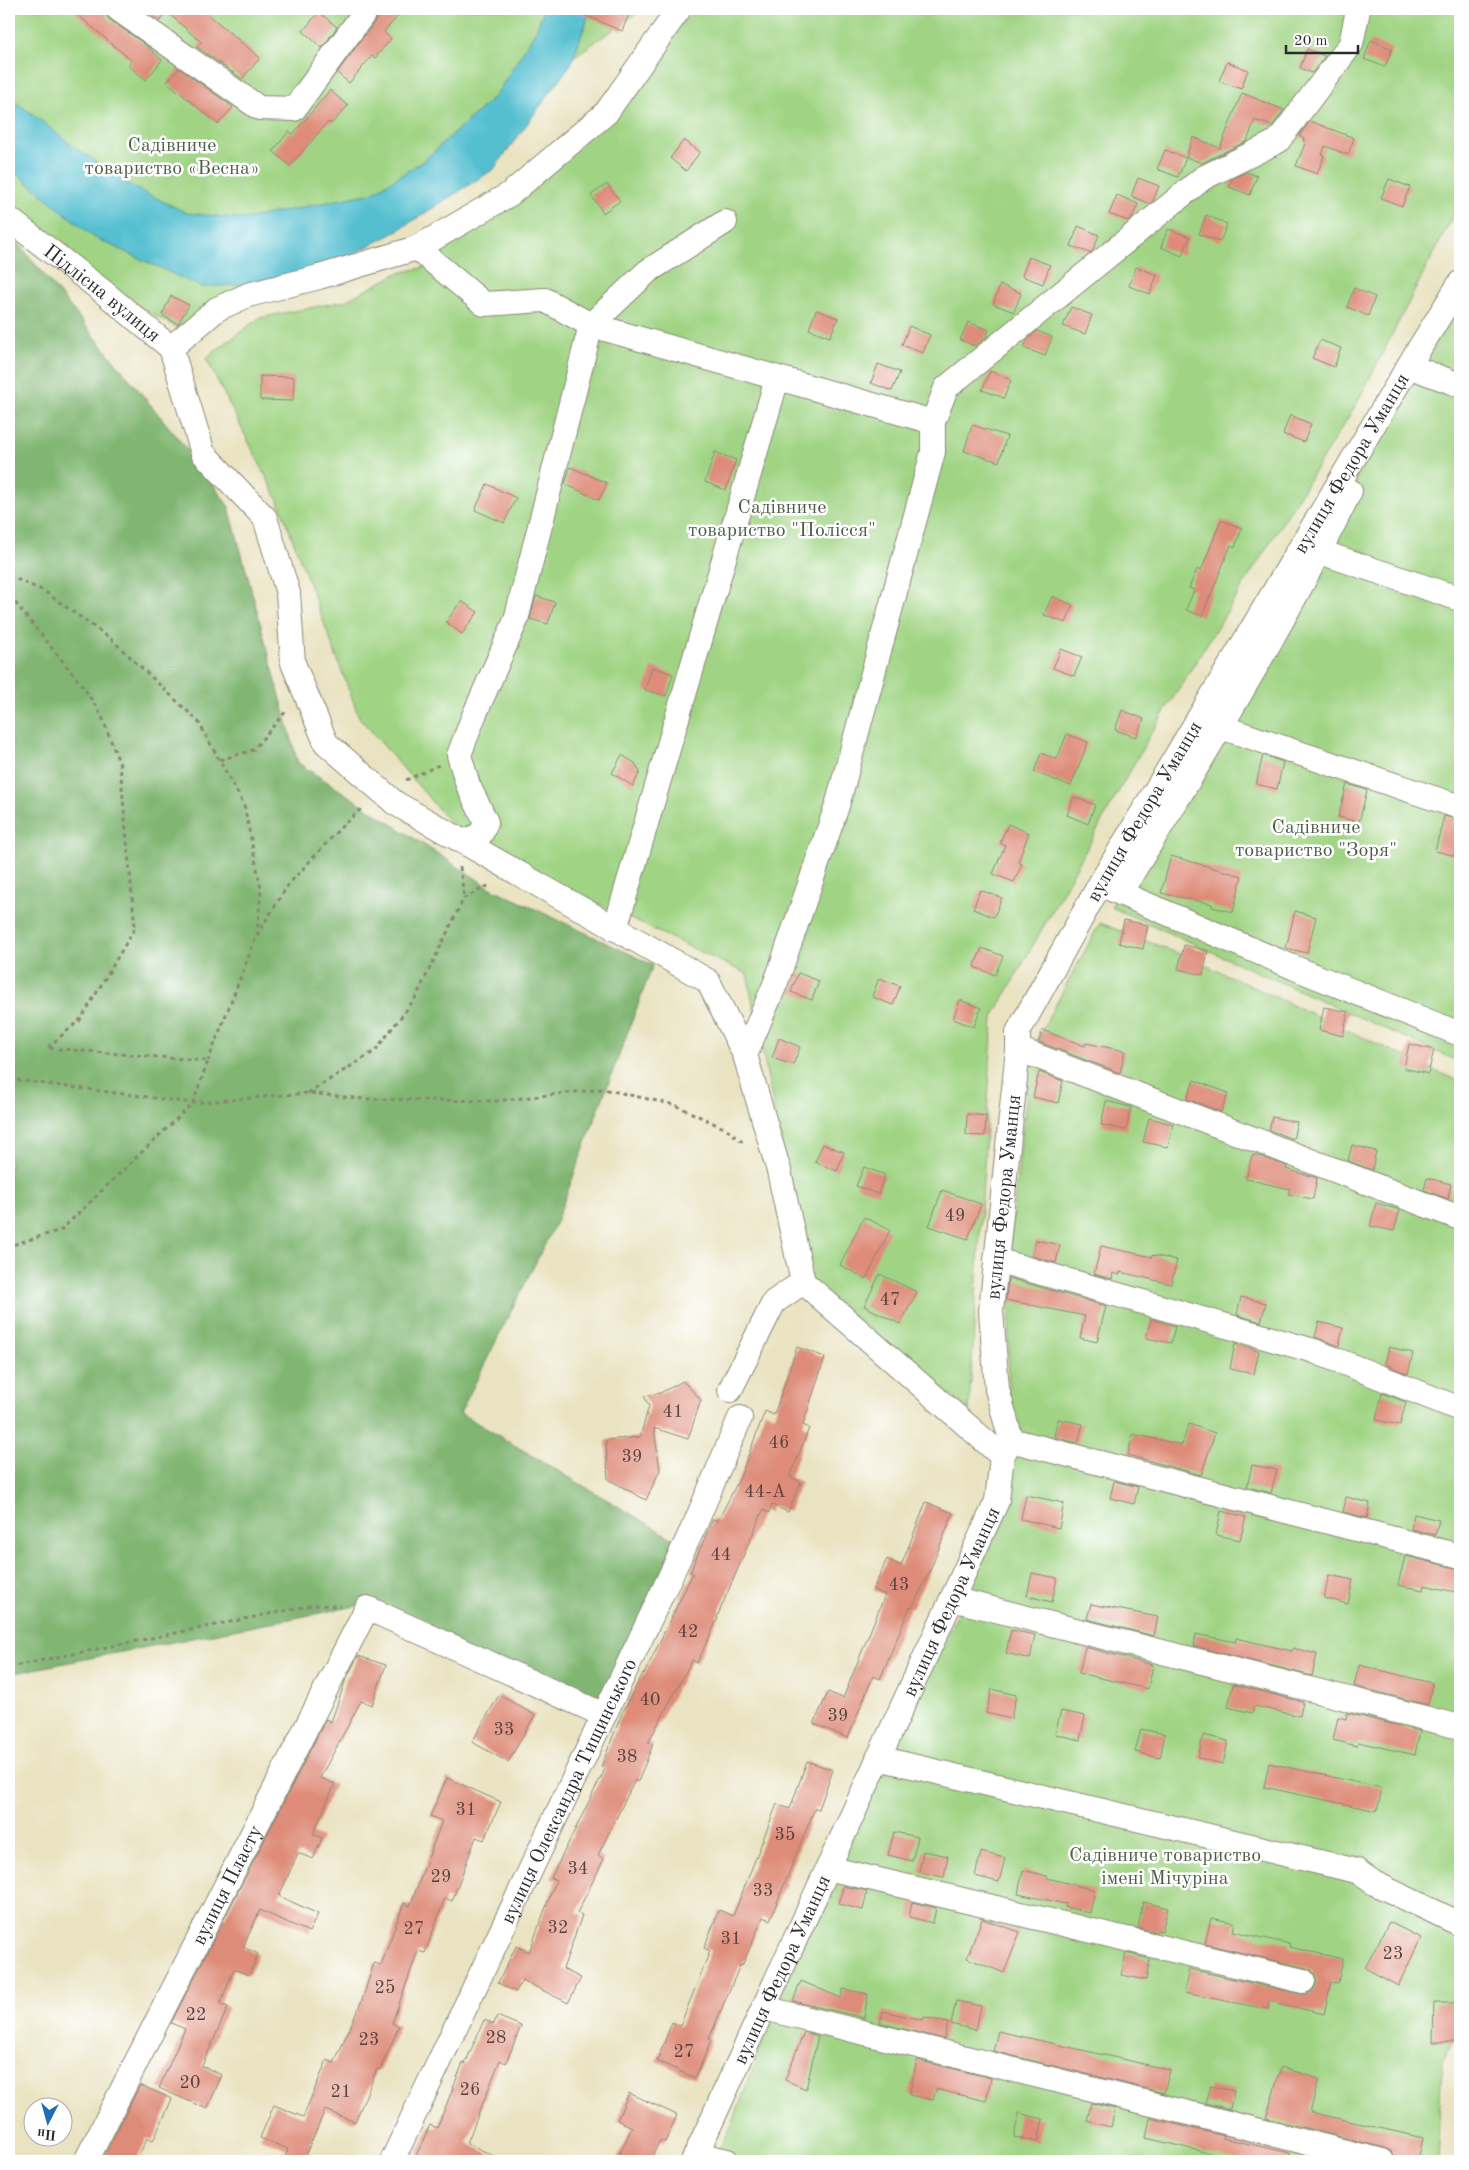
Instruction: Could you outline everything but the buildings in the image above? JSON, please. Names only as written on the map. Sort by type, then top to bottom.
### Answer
[{"type":"street","points":[[118,9],[259,108],[294,109],[367,9]]},
{"type":"street","points":[[679,9],[606,113],[510,194],[417,248],[319,277],[248,294],[216,310],[171,348],[204,453],[265,518],[288,593],[293,663],[326,743],[395,803],[466,841],[615,929],[708,981],[745,1056],[779,1171],[803,1282],[1006,1448],[1460,1556]]},
{"type":"street","points":[[745,1056],[776,982],[837,806],[933,452],[933,422],[946,388],[1203,178],[1278,141],[1351,44],[1358,10]]},
{"type":"street","name":"Підлісна вулиця","points":[[9,219],[101,290],[171,348]]},
{"type":"street","points":[[466,841],[481,834],[486,822],[468,785],[459,755],[516,620],[591,324],[648,271],[726,222]]},
{"type":"street","points":[[417,248],[484,304],[545,300],[591,324],[777,379],[933,422]]},
{"type":"street","name":"вулиця Федора Уманця","points":[[695,2158],[997,1501],[1006,1448],[997,1389],[991,1311],[1018,1049],[1018,1032],[1110,888],[1409,365],[1460,283]]},
{"type":"street","points":[[1460,313],[1411,367],[1320,552],[1221,727],[1110,888],[1295,968],[1460,1034]]},
{"type":"street","points":[[1411,367],[1460,385]]},
{"type":"street","points":[[615,929],[777,379]]},
{"type":"street","points":[[1320,552],[1460,599]]},
{"type":"street","points":[[1221,727],[1460,808]]},
{"type":"street","points":[[1018,1049],[1460,1218]]},
{"type":"street","points":[[996,1260],[1314,1351],[1460,1409]]},
{"type":"street","points":[[730,1390],[774,1302],[803,1282]]},
{"type":"street","name":"вулиця Олександра Тищинського","points":[[392,2161],[696,1522],[740,1418]]},
{"type":"street","points":[[952,1599],[1460,1727]]},
{"type":"street","points":[[367,1608],[604,1716]]},
{"type":"street","name":"вулиця Пласту","points":[[86,2161],[367,1608]]},
{"type":"street","points":[[878,1758],[1357,1871],[1374,1883],[1460,1924]]},
{"type":"street","points":[[828,1868],[1303,1981]]},
{"type":"street","points":[[764,2008],[1382,2161]]},
{"type":"street","points":[[695,2158],[727,2161]]},
{"type":"path","points":[[9,576],[44,592],[111,639],[198,721],[244,805],[261,888],[257,935]]},
{"type":"path","points":[[9,598],[13,600],[82,685],[100,714],[120,765],[135,928],[81,1019],[47,1048],[208,1061]]},
{"type":"path","points":[[220,760],[252,750],[286,712],[300,681]]},
{"type":"path","points":[[9,1246],[62,1230],[194,1103],[208,1061],[257,935],[288,885],[344,824],[382,791],[459,755]]},
{"type":"path","points":[[308,1093],[376,1051],[416,997],[464,898],[498,881]]},
{"type":"path","points":[[9,1079],[194,1103],[308,1093],[364,1099],[495,1101],[602,1089],[675,1105],[728,1130],[750,1148]]},
{"type":"path","points":[[9,1667],[313,1605],[367,1608]]},
{"type":"green space","name":"Садівниче товариство «Весна»","points":[[9,9],[643,9],[179,329],[9,232]]},
{"type":"green space","name":"Садівниче товариство \"Полісся\"","points":[[697,9],[1460,9],[1460,202],[1357,403],[1150,735],[993,1017],[969,1410],[808,1279],[747,974],[466,841],[359,717],[278,500],[206,358],[259,318],[345,301],[398,273],[422,268]]},
{"type":"green space","points":[[9,232],[199,464],[229,507],[298,763],[489,887],[653,965],[556,1222],[460,1413],[682,1544],[600,1711],[366,1604],[9,1674]]},
{"type":"green space","name":"Садівниче товариство \"Зоря\"","points":[[1460,283],[1460,1062],[1111,907],[1448,301]]},
{"type":"green space","name":"Садівниче товариство імені Мічуріна","points":[[1100,923],[1190,958],[1460,1082],[1460,2027],[1442,2062],[1437,2161],[713,2161],[732,2125],[799,1945],[1006,1511],[1011,1230],[1032,1048]]},
{"type":"water","points":[[544,9],[591,9],[571,64],[494,169],[392,234],[300,281],[201,287],[95,238],[9,167],[9,98],[73,146],[133,187],[187,213],[245,219],[372,193],[422,162],[496,95],[536,30]]}]
